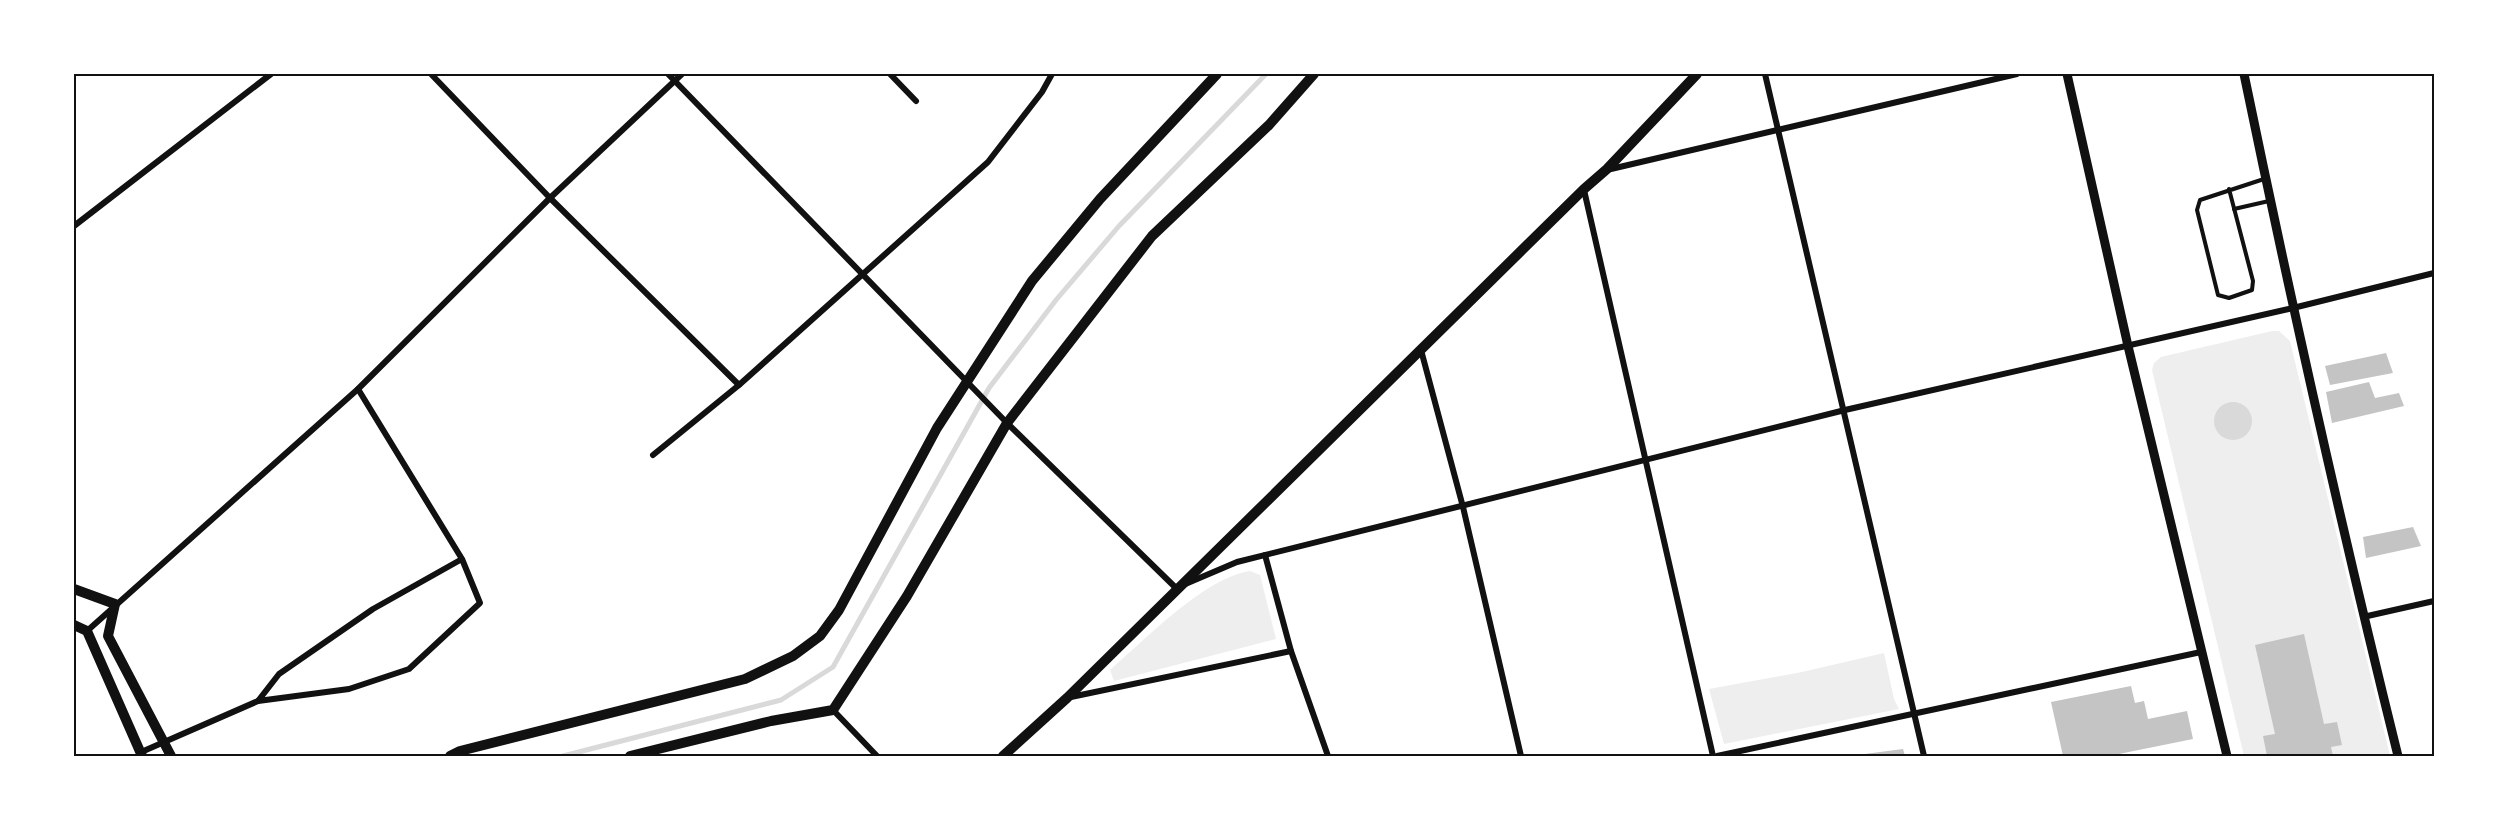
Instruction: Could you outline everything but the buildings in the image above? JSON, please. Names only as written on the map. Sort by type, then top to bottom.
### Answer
[{"type":"main road","points":[[450,756],[460,751],[745,679],[802,649],[820,636],[839,610],[937,428],[1032,280],[1100,199],[1217,74]]},
{"type":"main road","points":[[630,756],[771,722],[833,710],[907,596],[1007,423],[1152,236],[1269,125],[1314,74]]},
{"type":"main road","points":[[1003,756],[1067,698],[1176,588],[1607,169],[1697,74]]},
{"type":"main road","points":[[74,589],[115,604],[108,636],[171,756]]},
{"type":"main road","points":[[74,625],[87,631],[141,754]]},
{"type":"street","points":[[74,226],[271,74]]},
{"type":"street","points":[[431,74],[550,198],[739,385]]},
{"type":"street","points":[[668,74],[1007,423],[1176,588],[1237,562],[1845,410],[2293,308],[2434,273]]},
{"type":"street","points":[[87,631],[358,389],[550,198],[682,74]]},
{"type":"street","points":[[890,74],[916,101]]},
{"type":"street","points":[[653,455],[739,385],[988,162],[1042,92],[1052,74]]},
{"type":"street","points":[[1765,74],[1924,756]]},
{"type":"street","points":[[1607,169],[2017,74]]},
{"type":"street","points":[[2067,74],[2128,346],[2228,756]]},
{"type":"street","points":[[2244,74],[2293,308],[2363,616],[2398,756]]},
{"type":"street","points":[[1584,189],[1715,756],[2201,652]]},
{"type":"street","points":[[1421,350],[1462,507],[1521,756]]},
{"type":"street","points":[[141,754],[162,742],[258,701],[349,689],[409,669],[480,603],[462,559],[358,389]]},
{"type":"street","points":[[1265,555],[1291,651],[1328,756]]},
{"type":"street","points":[[258,701],[279,674],[373,609],[462,559]]},
{"type":"street","points":[[2363,616],[2434,601]]},
{"type":"street","points":[[1067,698],[1291,651]]},
{"type":"street","points":[[833,710],[877,756]]},
{"type":"lane","points":[[2229,189],[2253,281],[2252,290],[2229,298],[2218,295],[2197,210],[2200,200],[2229,189],[2266,179]]},
{"type":"lane","points":[[2234,209],[2270,200]]},
{"type":"shaded area","points":[[2279,331],[2290,341],[2390,756],[2244,756],[2152,370],[2154,363],[2161,357]]},
{"type":"shaded area","points":[[2233,402],[2247,407],[2252,421],[2247,435],[2233,440],[2219,435],[2214,421],[2219,407]]},
{"type":"shaded area","points":[[1250,571],[1260,575],[1276,639],[1114,681],[1110,670],[1176,612],[1214,585],[1232,576]]},
{"type":"shaded area","points":[[1884,653],[1894,699],[1899,709],[1724,744],[1709,689],[1802,672]]},
{"type":"waterway","points":[[563,756],[781,700],[833,667],[989,388],[1056,300],[1119,226],[1266,74]]}]
